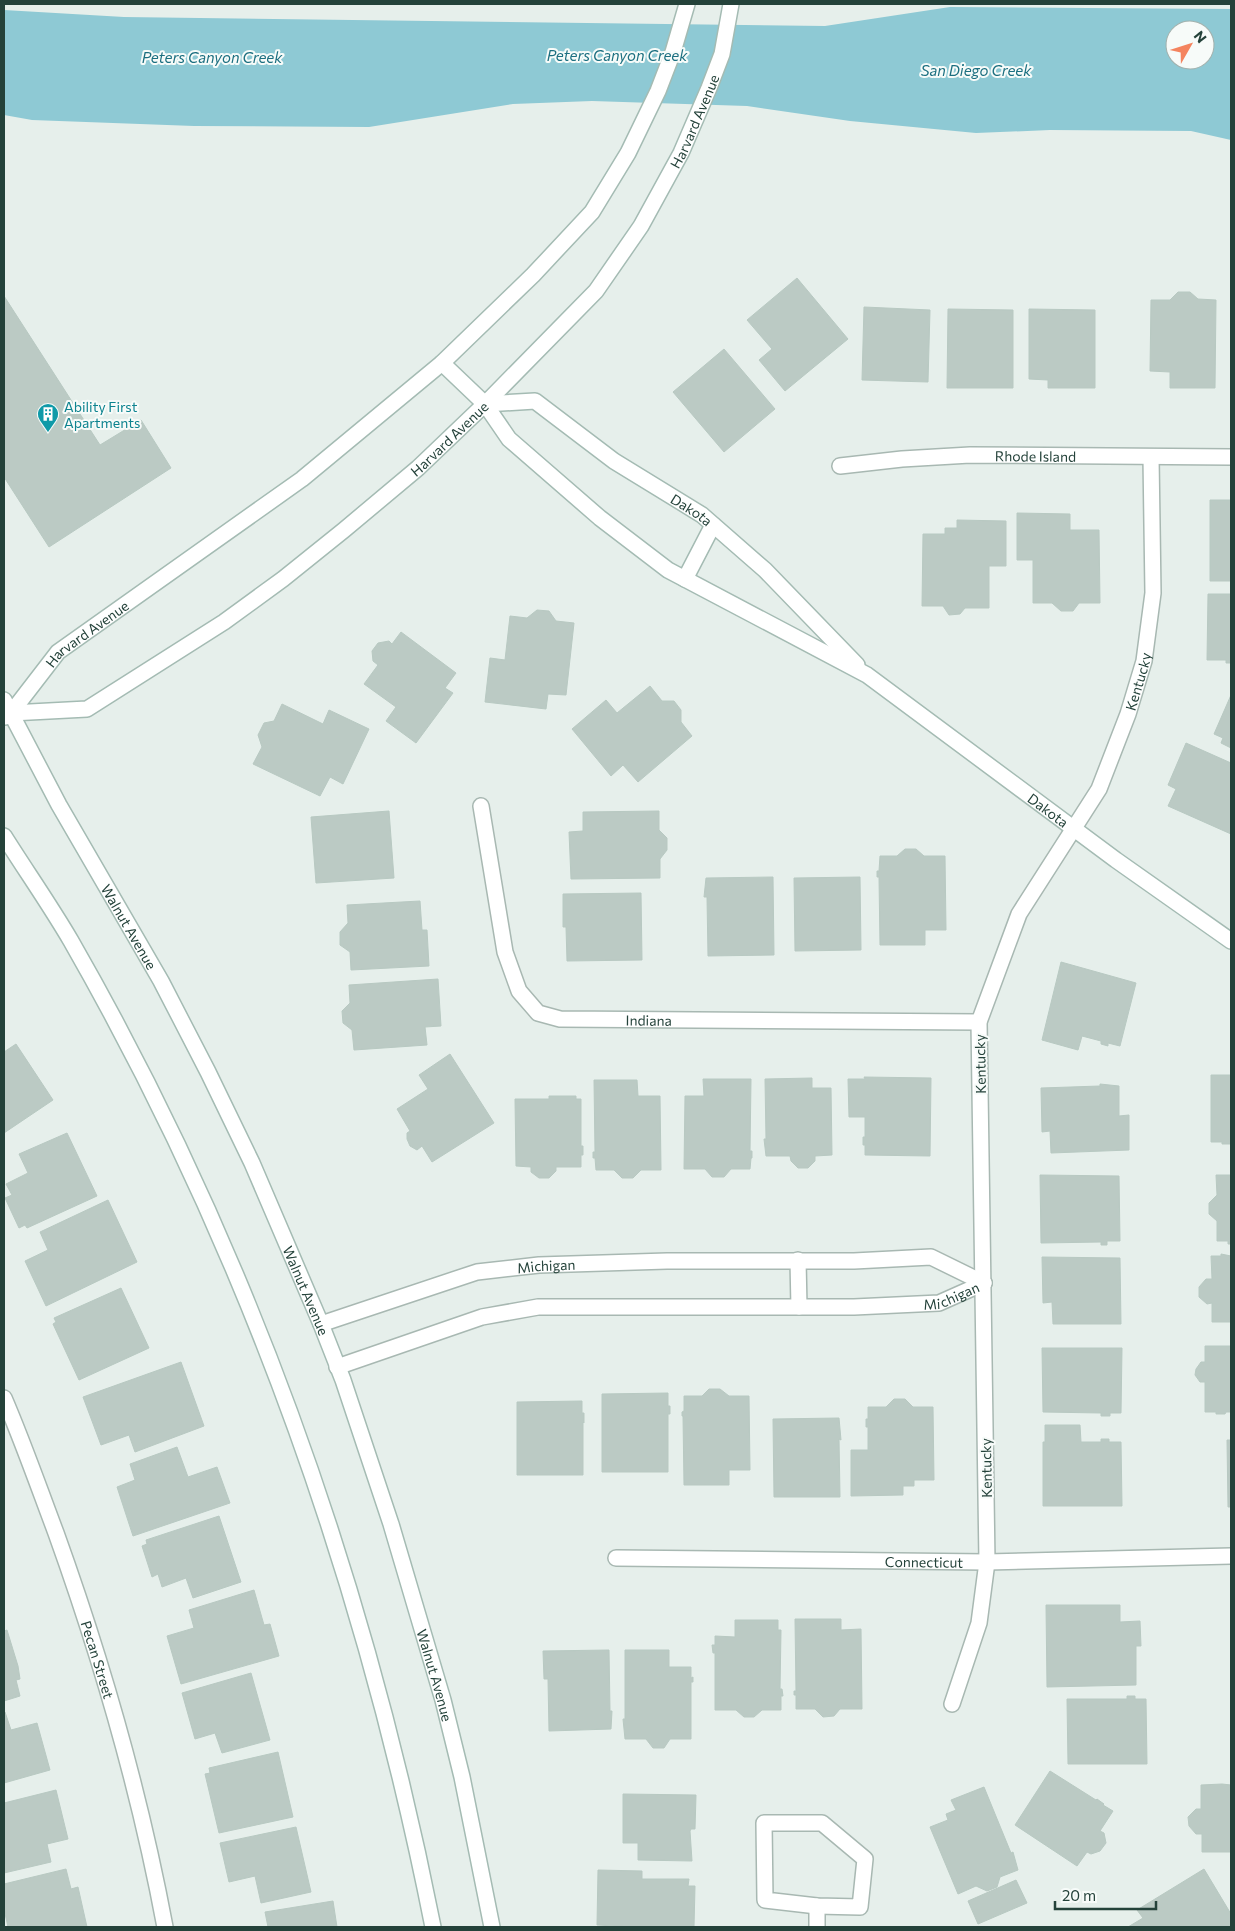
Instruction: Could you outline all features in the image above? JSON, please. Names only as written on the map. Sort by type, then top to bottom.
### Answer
[{"type":"street","name":"Harvard Avenue","points":[[6,710],[58,652],[302,479],[442,363],[533,275],[592,212],[628,153],[658,91],[673,52],[687,4]]},
{"type":"street","name":"Harvard Avenue","points":[[6,710],[88,709],[224,622],[283,579],[418,468],[485,404],[596,290],[641,226],[681,153],[709,88],[722,54],[732,4]]},
{"type":"street","name":"Dakota","points":[[442,363],[485,404],[509,439],[600,518],[668,570],[866,675],[1074,829],[1231,941]]},
{"type":"street","name":"Dakota","points":[[485,404],[535,401],[614,461],[702,516],[765,570],[866,675]]},
{"type":"street","name":"Rhode Island","points":[[840,466],[902,459],[970,455],[1231,457]]},
{"type":"street","name":"Kentucky","points":[[952,1704],[979,1623],[987,1562],[980,1022],[1020,914],[1049,865],[1099,789],[1128,714],[1144,661],[1152,593],[1150,457]]},
{"type":"street","points":[[685,579],[713,525]]},
{"type":"street","name":"Walnut Avenue","points":[[6,710],[161,981],[208,1072],[252,1163],[338,1367],[391,1524],[443,1700],[462,1778],[492,1927]]},
{"type":"street","name":"Indiana","points":[[481,806],[505,952],[519,991],[538,1013],[560,1019],[980,1022]]},
{"type":"street","points":[[4,836],[69,939],[157,1104],[221,1241],[277,1376],[318,1487],[371,1661],[402,1778],[433,1927]]},
{"type":"street","name":"Michigan","points":[[320,1324],[477,1272],[549,1264],[667,1260],[854,1260],[931,1257],[984,1283]]},
{"type":"street","points":[[798,1260],[799,1307]]},
{"type":"street","name":"Michigan","points":[[338,1367],[482,1317],[538,1307],[799,1307],[939,1303],[984,1283]]},
{"type":"street","name":"Pecan Street","points":[[4,1398],[19,1433],[74,1582],[121,1732],[165,1927]]},
{"type":"street","name":"Connecticut","points":[[616,1558],[987,1562],[1231,1556]]},
{"type":"street","points":[[822,1822],[865,1859],[860,1907],[817,1906],[765,1900],[764,1823],[822,1822]]},
{"type":"street","points":[[817,1906],[817,1927]]},
{"type":"water","name":"San Diego Creek","points":[[950,7],[1231,9],[1231,140],[1191,131],[1050,130],[976,133],[850,121],[747,106],[592,101],[513,104],[369,127],[194,126],[32,120],[4,115],[4,10],[124,17],[825,26]]},
{"type":"building","points":[[797,278],[848,339],[785,391],[759,360],[772,349],[747,320]]},
{"type":"building","points":[[1178,292],[1190,292],[1198,299],[1216,300],[1215,388],[1170,388],[1170,372],[1150,371],[1151,300],[1170,300]]},
{"type":"building","name":"Ability First Apartments","points":[[4,296],[100,445],[141,420],[171,468],[49,547],[4,477]]},
{"type":"building","points":[[864,307],[930,310],[928,382],[862,380]]},
{"type":"building","points":[[948,309],[1013,310],[1013,388],[947,388]]},
{"type":"building","points":[[1029,309],[1095,310],[1095,388],[1048,388],[1048,380],[1029,379]]},
{"type":"building","points":[[724,349],[775,409],[724,452],[673,392]]},
{"type":"building","points":[[1210,500],[1231,500],[1231,581],[1210,581]]},
{"type":"building","points":[[1017,513],[1070,514],[1070,530],[1099,530],[1100,603],[1079,603],[1073,611],[1061,611],[1052,603],[1033,603],[1033,560],[1017,560]]},
{"type":"building","points":[[957,520],[1006,521],[1006,566],[989,566],[989,608],[965,608],[960,614],[949,615],[943,606],[922,606],[923,534],[945,534],[945,528],[957,528]]},
{"type":"building","points":[[1208,594],[1231,594],[1231,663],[1226,663],[1226,660],[1207,660]]},
{"type":"building","points":[[537,610],[549,611],[556,621],[574,623],[566,695],[548,694],[546,709],[485,702],[490,658],[505,660],[510,616],[527,618]]},
{"type":"building","points":[[401,632],[456,673],[445,688],[453,693],[416,743],[386,721],[396,707],[364,684],[378,665],[373,661],[372,651],[378,643],[389,641],[392,644]]},
{"type":"building","points":[[650,686],[662,701],[674,701],[681,710],[681,722],[692,736],[638,782],[623,765],[611,776],[572,729],[606,700],[617,713]]},
{"type":"building","points":[[1231,695],[1231,748],[1221,743],[1223,738],[1214,734]]},
{"type":"building","points":[[282,704],[323,724],[329,710],[369,729],[343,784],[330,777],[320,796],[253,764],[262,747],[258,735],[264,723],[274,721]]},
{"type":"building","points":[[1186,743],[1231,763],[1231,834],[1168,806],[1176,789],[1168,785]]},
{"type":"building","points":[[389,811],[394,878],[316,883],[311,817]]},
{"type":"building","points":[[659,811],[659,830],[667,838],[667,850],[660,859],[660,878],[571,879],[569,832],[583,831],[583,812]]},
{"type":"building","points":[[905,849],[916,849],[924,856],[945,856],[946,930],[925,930],[925,945],[880,945],[879,877],[877,877],[877,871],[879,871],[880,856],[897,856]]},
{"type":"building","points":[[773,877],[774,955],[708,956],[707,897],[704,897],[706,878]]},
{"type":"building","points":[[860,877],[861,950],[795,951],[794,878]]},
{"type":"building","points":[[641,893],[642,960],[567,961],[566,927],[563,927],[563,894]]},
{"type":"building","points":[[420,901],[422,930],[427,930],[429,966],[351,970],[350,952],[340,945],[340,932],[348,923],[347,905]]},
{"type":"building","points":[[1061,962],[1136,983],[1120,1046],[1108,1043],[1108,1046],[1101,1044],[1101,1041],[1082,1036],[1078,1050],[1042,1040]]},
{"type":"building","points":[[438,979],[441,1026],[425,1027],[427,1045],[354,1050],[352,1030],[343,1023],[342,1011],[350,1003],[349,985]]},
{"type":"building","points":[[16,1044],[53,1100],[4,1133],[4,1052]]},
{"type":"building","points":[[450,1054],[494,1123],[432,1162],[422,1146],[417,1150],[410,1146],[407,1133],[410,1131],[397,1109],[428,1089],[419,1075]]},
{"type":"building","points":[[1211,1075],[1231,1075],[1231,1144],[1211,1142]]},
{"type":"building","points":[[864,1077],[931,1078],[930,1156],[865,1155],[863,1137],[865,1137],[865,1117],[849,1117],[848,1079],[865,1079]]},
{"type":"building","points":[[812,1078],[812,1088],[831,1088],[832,1155],[815,1156],[815,1161],[808,1168],[798,1168],[791,1161],[790,1156],[766,1156],[764,1139],[766,1139],[765,1079]]},
{"type":"building","points":[[703,1079],[751,1079],[750,1151],[752,1151],[752,1158],[750,1169],[731,1169],[724,1177],[712,1177],[705,1169],[684,1169],[685,1096],[704,1096]]},
{"type":"building","points":[[594,1080],[637,1080],[638,1096],[660,1096],[661,1170],[641,1170],[633,1178],[622,1178],[614,1170],[596,1170],[595,1158],[593,1158],[593,1152],[595,1152]]},
{"type":"building","points":[[1100,1084],[1119,1086],[1119,1116],[1129,1115],[1129,1150],[1051,1153],[1050,1131],[1042,1132],[1041,1088],[1100,1086]]},
{"type":"building","points":[[549,1096],[576,1096],[576,1099],[581,1099],[581,1146],[583,1146],[583,1155],[581,1155],[581,1167],[556,1167],[556,1171],[549,1178],[539,1178],[531,1172],[531,1167],[516,1166],[515,1099],[549,1099]]},
{"type":"building","points":[[67,1133],[97,1196],[27,1228],[25,1225],[19,1228],[5,1198],[12,1195],[6,1184],[28,1173],[19,1154]]},
{"type":"building","points":[[1040,1175],[1119,1176],[1120,1241],[1107,1241],[1107,1245],[1101,1245],[1101,1242],[1041,1243]]},
{"type":"building","points":[[1216,1175],[1231,1175],[1231,1244],[1228,1244],[1228,1241],[1217,1241],[1217,1221],[1209,1214],[1209,1203],[1217,1195]]},
{"type":"building","points":[[108,1200],[137,1262],[46,1306],[25,1261],[48,1250],[40,1232]]},
{"type":"building","points":[[1221,1254],[1231,1256],[1231,1322],[1212,1322],[1212,1303],[1207,1304],[1199,1297],[1199,1287],[1206,1279],[1212,1279],[1211,1256],[1221,1256]]},
{"type":"building","points":[[1042,1257],[1120,1258],[1121,1324],[1053,1324],[1052,1302],[1043,1303]]},
{"type":"building","points":[[121,1288],[149,1348],[79,1380],[53,1324],[56,1322],[54,1318]]},
{"type":"building","points":[[1205,1346],[1231,1346],[1231,1412],[1216,1414],[1216,1412],[1205,1412],[1205,1382],[1200,1382],[1195,1375],[1196,1369],[1201,1362],[1205,1362]]},
{"type":"building","points":[[1042,1348],[1122,1348],[1121,1413],[1110,1413],[1110,1416],[1101,1416],[1101,1413],[1043,1412]]},
{"type":"building","points":[[181,1362],[204,1426],[135,1452],[129,1435],[101,1445],[83,1397]]},
{"type":"building","points":[[709,1389],[720,1389],[729,1396],[749,1396],[750,1470],[729,1470],[729,1485],[684,1485],[682,1412],[684,1411],[684,1396],[702,1396]]},
{"type":"building","points":[[668,1393],[670,1414],[668,1414],[668,1472],[602,1472],[602,1394]]},
{"type":"building","points":[[894,1399],[905,1399],[913,1407],[933,1407],[934,1480],[914,1480],[914,1486],[903,1486],[903,1495],[851,1496],[851,1450],[868,1450],[866,1419],[868,1419],[868,1407],[886,1407]]},
{"type":"building","points":[[582,1401],[582,1413],[584,1413],[583,1475],[517,1475],[517,1402]]},
{"type":"building","points":[[839,1418],[841,1440],[839,1439],[840,1497],[774,1497],[773,1419]]},
{"type":"building","points":[[1045,1425],[1080,1425],[1081,1442],[1101,1442],[1101,1439],[1109,1439],[1109,1442],[1121,1442],[1122,1506],[1043,1506],[1043,1442],[1045,1442]]},
{"type":"building","points":[[1227,1440],[1231,1440],[1231,1507],[1228,1507]]},
{"type":"building","points":[[177,1447],[188,1477],[217,1467],[230,1503],[133,1536],[117,1487],[135,1480],[130,1464]]},
{"type":"building","points":[[219,1516],[241,1582],[193,1598],[186,1578],[162,1587],[158,1574],[152,1577],[142,1546],[147,1544],[146,1540]]},
{"type":"building","points":[[254,1590],[264,1625],[270,1624],[279,1656],[181,1684],[167,1636],[194,1628],[189,1610]]},
{"type":"building","points":[[1046,1605],[1120,1605],[1120,1622],[1140,1621],[1141,1646],[1136,1646],[1136,1685],[1047,1687]]},
{"type":"building","points":[[795,1619],[841,1619],[841,1630],[861,1629],[862,1709],[840,1709],[834,1716],[823,1717],[815,1709],[796,1709],[796,1695],[794,1695],[794,1691],[796,1691]]},
{"type":"building","points":[[735,1620],[778,1620],[778,1630],[781,1630],[780,1689],[782,1689],[783,1696],[781,1696],[781,1710],[762,1710],[754,1717],[744,1717],[736,1710],[715,1710],[715,1653],[713,1653],[712,1645],[715,1645],[715,1636],[735,1637]]},
{"type":"building","points":[[7,1630],[18,1666],[20,1679],[16,1680],[20,1696],[4,1701],[4,1631]]},
{"type":"building","points":[[609,1650],[611,1729],[549,1731],[548,1679],[544,1679],[543,1651]]},
{"type":"building","points":[[625,1650],[669,1650],[669,1667],[691,1667],[693,1682],[691,1682],[691,1739],[670,1739],[664,1748],[653,1748],[646,1739],[625,1739],[623,1719],[625,1719]]},
{"type":"building","points":[[251,1673],[270,1740],[222,1753],[215,1733],[195,1739],[182,1693]]},
{"type":"building","points":[[1127,1696],[1135,1696],[1135,1699],[1146,1699],[1147,1764],[1068,1764],[1067,1699],[1127,1699]]},
{"type":"building","points":[[4,1712],[11,1730],[37,1723],[50,1770],[4,1783]]},
{"type":"building","points":[[278,1752],[293,1817],[219,1833],[205,1774],[210,1773],[209,1768]]},
{"type":"building","points":[[1050,1771],[1097,1799],[1113,1811],[1100,1831],[1104,1833],[1106,1843],[1100,1851],[1091,1854],[1087,1852],[1077,1866],[1015,1825]]},
{"type":"building","points":[[1201,1785],[1231,1785],[1231,1852],[1202,1852],[1202,1834],[1196,1834],[1189,1826],[1188,1817],[1196,1809],[1201,1809]]},
{"type":"building","points":[[984,1787],[1011,1853],[1013,1852],[1018,1870],[1000,1877],[997,1887],[987,1891],[976,1886],[958,1894],[930,1827],[948,1820],[946,1814],[956,1810],[951,1800]]},
{"type":"building","points":[[56,1790],[68,1839],[47,1844],[51,1862],[4,1873],[4,1803]]},
{"type":"building","points":[[623,1794],[696,1795],[695,1829],[690,1831],[692,1861],[638,1860],[638,1843],[623,1843]]},
{"type":"building","points":[[296,1827],[311,1892],[261,1903],[255,1876],[229,1882],[220,1843]]},
{"type":"building","points":[[66,1869],[71,1889],[78,1887],[87,1927],[8,1927],[4,1909],[4,1884]]},
{"type":"building","points":[[1204,1869],[1231,1914],[1231,1927],[1128,1927],[1143,1918],[1137,1910]]},
{"type":"building","points":[[598,1870],[642,1871],[642,1879],[689,1879],[688,1886],[695,1886],[694,1927],[597,1925]]},
{"type":"building","points":[[1016,1880],[1027,1903],[978,1924],[968,1901]]},
{"type":"building","points":[[333,1901],[337,1927],[268,1927],[265,1912]]},
{"type":"place","name":"Ability First Apartments","points":[[48,433]]},
{"type":"water label","name":"Peters Canyon Creek","points":[[617,55]]},
{"type":"water label","name":"Peters Canyon Creek","points":[[212,57]]}]
